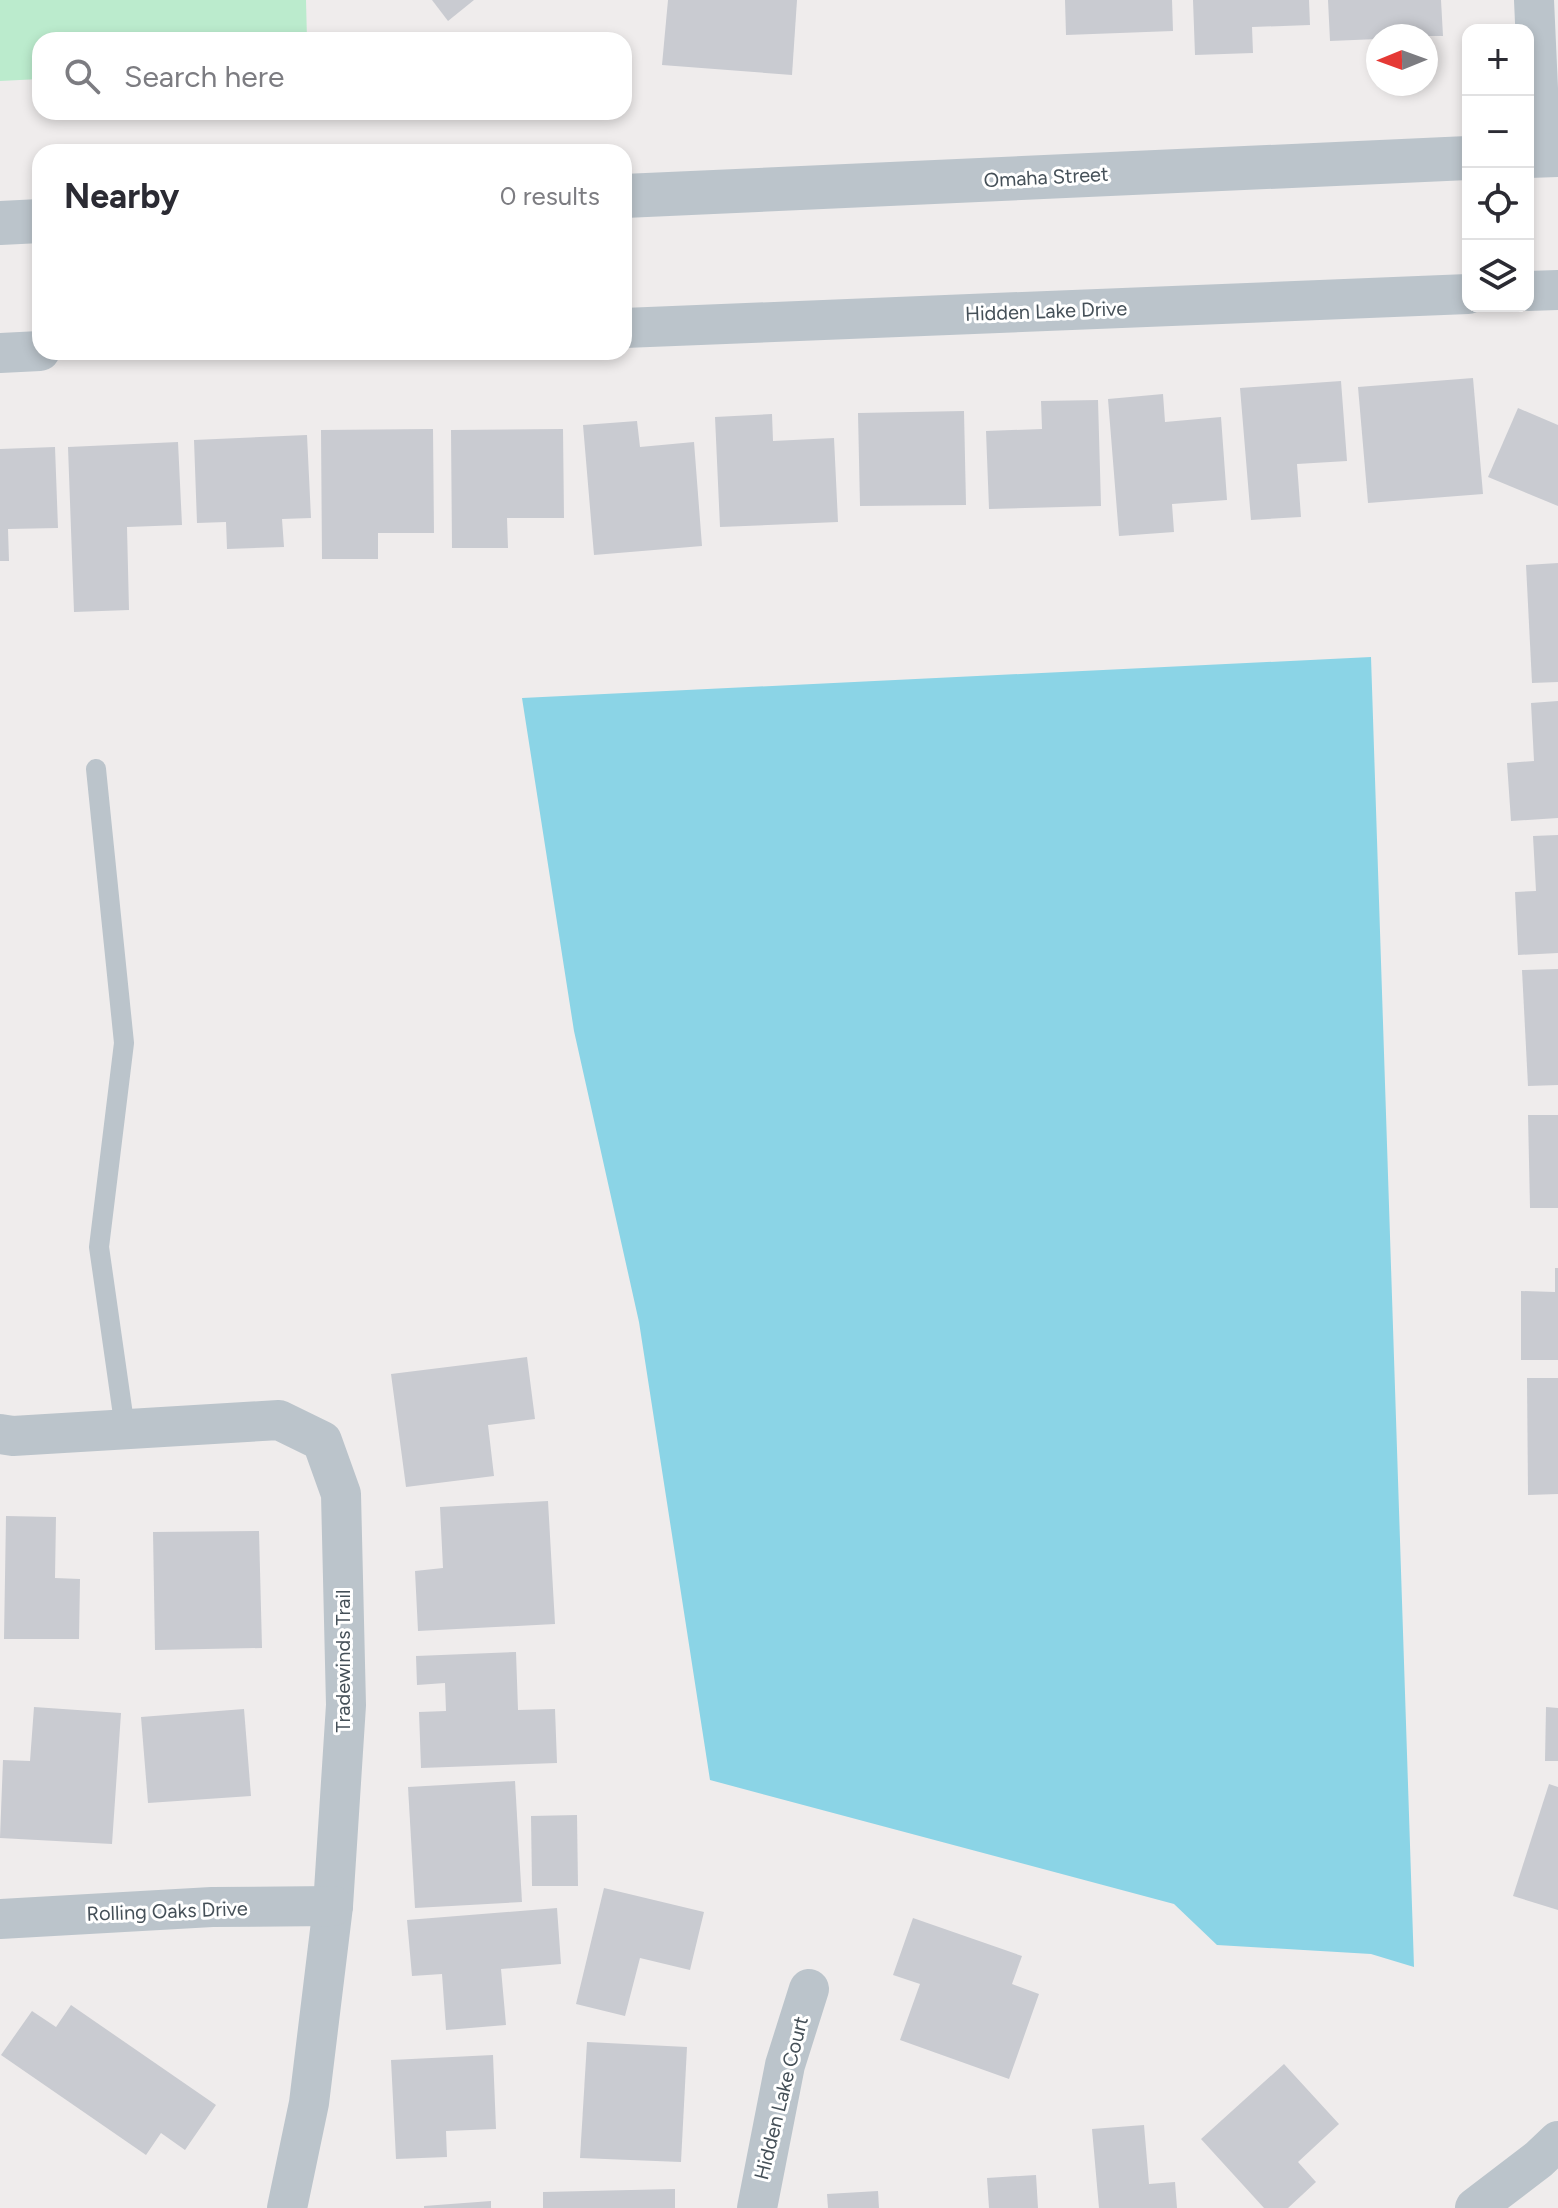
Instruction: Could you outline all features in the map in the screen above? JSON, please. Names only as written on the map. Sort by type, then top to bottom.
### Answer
[{"type":"street","points":[[1534,0],[1542,155]]},
{"type":"street","name":"Omaha Street","points":[[632,196],[1462,158]]},
{"type":"street","points":[[0,223],[32,221]]},
{"type":"street","points":[[1534,291],[1558,290]]},
{"type":"street","name":"Hidden Lake Drive","points":[[632,328],[1462,294]]},
{"type":"street","points":[[0,353],[32,351]]},
{"type":"street","name":"Tradewinds Trail","points":[[0,1434],[13,1436],[279,1420],[322,1441],[341,1494],[346,1705],[333,1906],[309,2103],[287,2208]]},
{"type":"street","name":"Rolling Oaks Drive","points":[[0,1919],[212,1907],[333,1906]]},
{"type":"street","name":"Hidden Lake Court","points":[[757,2208],[785,2065],[809,1989]]},
{"type":"street","points":[[1475,2208],[1552,2160]]},
{"type":"lane","points":[[96,769],[124,1043],[99,1247],[125,1429]]},
{"type":"green space","points":[[0,0],[306,0],[307,32],[32,32],[32,79],[0,81]]},
{"type":"water","points":[[1371,657],[1414,1967],[1371,1954],[1217,1945],[1174,1904],[710,1780],[639,1322],[574,1031],[522,698]]},
{"type":"building","points":[[432,0],[474,0],[448,21]]},
{"type":"building","points":[[668,0],[797,0],[792,75],[662,65]]},
{"type":"building","points":[[1065,0],[1172,0],[1173,31],[1066,35]]},
{"type":"building","points":[[1193,0],[1309,0],[1310,25],[1252,27],[1253,53],[1195,55]]},
{"type":"building","points":[[1328,0],[1441,0],[1443,36],[1438,36],[1438,24],[1366,24],[1366,40],[1330,41]]},
{"type":"building","points":[[1473,378],[1483,494],[1368,503],[1358,387]]},
{"type":"building","points":[[1341,381],[1347,461],[1297,464],[1301,517],[1251,520],[1240,388]]},
{"type":"building","points":[[1163,394],[1165,422],[1221,417],[1227,500],[1172,504],[1174,532],[1119,536],[1108,399]]},
{"type":"building","points":[[1098,400],[1101,506],[989,509],[986,431],[1042,429],[1041,401]]},
{"type":"building","points":[[1518,408],[1558,425],[1558,506],[1488,477]]},
{"type":"building","points":[[964,411],[966,505],[860,506],[858,413]]},
{"type":"building","points":[[772,414],[773,441],[834,438],[838,522],[720,527],[715,417]]},
{"type":"building","points":[[637,421],[640,447],[694,442],[702,546],[594,555],[583,425]]},
{"type":"building","points":[[433,429],[434,533],[378,533],[378,559],[322,559],[321,430]]},
{"type":"building","points":[[563,429],[564,518],[507,518],[508,548],[452,548],[451,430]]},
{"type":"building","points":[[307,435],[311,518],[282,519],[284,547],[227,549],[226,522],[197,523],[194,440]]},
{"type":"building","points":[[178,442],[182,525],[127,527],[129,610],[74,612],[68,447]]},
{"type":"building","points":[[55,447],[58,528],[8,529],[9,561],[0,561],[0,449]]},
{"type":"building","points":[[1558,563],[1558,682],[1532,683],[1526,565]]},
{"type":"building","points":[[1558,701],[1558,818],[1511,821],[1507,763],[1534,761],[1531,703]]},
{"type":"building","points":[[1558,835],[1558,953],[1518,955],[1515,892],[1536,891],[1533,836]]},
{"type":"building","points":[[1558,969],[1558,1085],[1528,1086],[1522,970]]},
{"type":"building","points":[[1528,1115],[1558,1115],[1558,1208],[1530,1208]]},
{"type":"building","points":[[1555,1268],[1558,1268],[1558,1360],[1521,1360],[1521,1291],[1555,1292]]},
{"type":"building","points":[[527,1357],[535,1419],[488,1425],[494,1476],[406,1487],[391,1374]]},
{"type":"building","points":[[1527,1378],[1558,1378],[1558,1494],[1528,1495]]},
{"type":"building","points":[[548,1501],[555,1624],[418,1631],[415,1571],[443,1568],[440,1507]]},
{"type":"building","points":[[6,1516],[56,1517],[55,1578],[80,1579],[79,1639],[4,1639]]},
{"type":"building","points":[[259,1531],[262,1648],[155,1650],[153,1532]]},
{"type":"building","points":[[516,1652],[518,1710],[555,1709],[557,1763],[421,1768],[419,1712],[446,1711],[445,1683],[417,1685],[416,1656]]},
{"type":"building","points":[[34,1707],[121,1713],[112,1844],[0,1838],[3,1760],[30,1761]]},
{"type":"building","points":[[1546,1707],[1558,1708],[1558,1761],[1545,1761]]},
{"type":"building","points":[[244,1709],[251,1796],[148,1803],[141,1717]]},
{"type":"building","points":[[515,1781],[522,1902],[415,1908],[408,1787]]},
{"type":"building","points":[[1549,1784],[1558,1787],[1558,1910],[1513,1896]]},
{"type":"building","points":[[577,1815],[578,1886],[532,1886],[531,1816]]},
{"type":"building","points":[[604,1888],[704,1912],[690,1970],[640,1958],[625,2016],[576,2004]]},
{"type":"building","points":[[557,1908],[561,1964],[501,1969],[506,2025],[446,2030],[442,1974],[412,1976],[407,1920]]},
{"type":"building","points":[[913,1918],[1022,1956],[1012,1984],[1039,1994],[1009,2079],[900,2040],[920,1984],[893,1975]]},
{"type":"building","points":[[71,2005],[216,2105],[185,2150],[161,2133],[146,2155],[1,2055],[32,2011],[56,2027]]},
{"type":"building","points":[[587,2042],[687,2047],[681,2162],[580,2158]]},
{"type":"building","points":[[493,2055],[496,2129],[446,2131],[447,2157],[396,2159],[391,2060]]},
{"type":"building","points":[[1284,2064],[1339,2124],[1298,2162],[1316,2182],[1288,2208],[1264,2208],[1201,2139]]},
{"type":"building","points":[[1144,2125],[1149,2184],[1175,2182],[1177,2208],[1099,2208],[1092,2129]]},
{"type":"building","points":[[1036,2175],[1038,2208],[989,2208],[987,2178]]},
{"type":"building","points":[[675,2189],[675,2208],[543,2208],[543,2192]]},
{"type":"building","points":[[878,2191],[879,2208],[828,2208],[827,2194]]},
{"type":"building","points":[[491,2201],[491,2208],[424,2208],[424,2206]]}]
